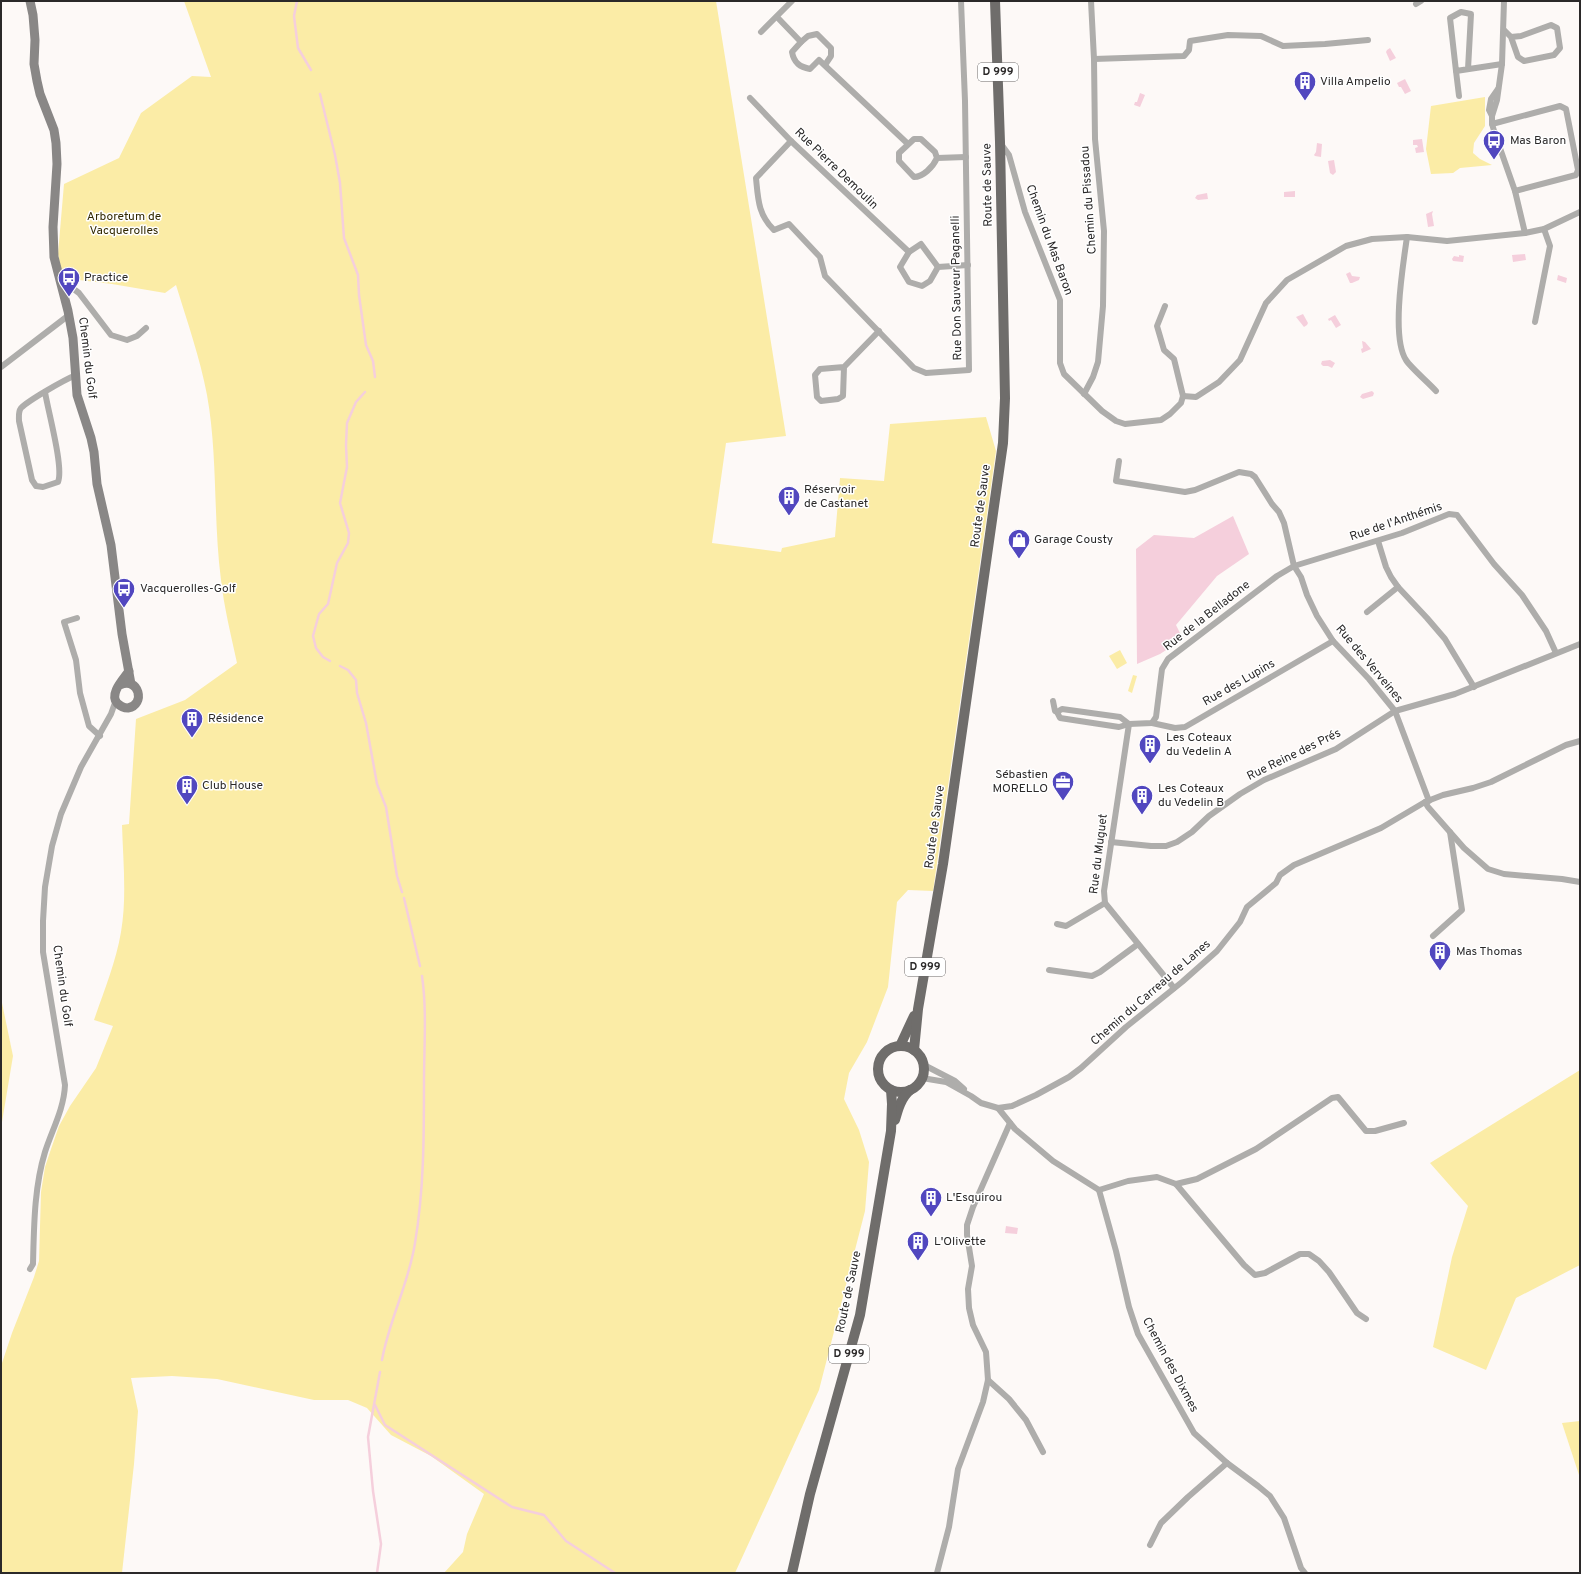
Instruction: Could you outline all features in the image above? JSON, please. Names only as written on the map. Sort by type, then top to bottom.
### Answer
[{"type":"main road","name":"Route de Sauve","points":[[914,1050],[918,1009],[943,864],[1003,443],[1005,398],[1000,142],[995,1]]},
{"type":"main road","name":"Route de Sauve","points":[[900,1046],[918,1009]]},
{"type":"main road","points":[[907,1046],[914,1050],[919,1054],[924,1064],[922,1078],[915,1087],[910,1090],[897,1092],[885,1086],[880,1080],[878,1072],[878,1064],[881,1057],[892,1047],[907,1046]]},
{"type":"main road","name":"Route de Sauve","points":[[792,1573],[810,1494],[860,1315],[891,1131],[891,1090]]},
{"type":"main road","name":"Route de Sauve","points":[[891,1131],[900,1104],[910,1090]]},
{"type":"street","name":"Chemin du Golf","points":[[30,1],[33,15],[35,40],[34,64],[37,81],[40,94],[54,130],[56,143],[57,164],[53,250],[73,338],[77,395],[91,438],[97,484],[114,560],[122,634],[131,684]]},
{"type":"street","name":"Rue Don Sauveur Paganelli","points":[[791,142],[756,178],[759,206],[766,222],[774,230],[789,224],[820,257],[825,276],[914,368],[926,373],[970,370],[966,156],[961,1]]},
{"type":"street","name":"Chemin du Pissadou","points":[[1084,394],[1094,377],[1098,362],[1103,306],[1104,231],[1095,139],[1094,59],[1091,1]]},
{"type":"street","points":[[1504,1],[1502,64],[1498,89],[1491,99],[1489,110],[1492,116],[1492,124],[1515,191],[1525,233]]},
{"type":"street","points":[[761,32],[791,2]]},
{"type":"street","points":[[1459,96],[1450,18],[1461,12],[1471,14],[1468,69]]},
{"type":"street","points":[[777,17],[801,42]]},
{"type":"street","points":[[1504,30],[1511,37],[1518,56],[1524,61],[1554,55],[1560,48],[1557,28],[1551,24],[1521,36],[1511,37]]},
{"type":"street","points":[[825,65],[831,56],[831,48],[817,34],[808,36],[792,52],[793,59],[801,67],[810,69],[819,60],[908,144]]},
{"type":"street","points":[[1094,59],[1184,56],[1188,50],[1190,41],[1228,34],[1261,36],[1283,46],[1368,40]]},
{"type":"street","points":[[1456,72],[1502,64]]},
{"type":"street","name":"Rue Pierre Demoulin","points":[[750,98],[791,142],[909,252]]},
{"type":"street","points":[[1492,124],[1560,106],[1566,109],[1578,170],[1576,175],[1515,191]]},
{"type":"street","points":[[914,139],[921,140],[935,152],[937,158],[935,164],[920,177],[914,177],[899,161],[899,153],[908,144],[914,139]]},
{"type":"street","name":"Chemin du Mas Baron","points":[[1000,142],[1008,155],[1025,212],[1060,300],[1060,363],[1064,374],[1084,394],[1116,421],[1125,424],[1161,420],[1170,414],[1181,403],[1183,396]]},
{"type":"street","points":[[937,158],[966,156]]},
{"type":"street","points":[[1164,306],[1157,326],[1164,350],[1174,359],[1183,396],[1196,397],[1219,382],[1240,360],[1266,303],[1287,280],[1346,246],[1372,238],[1407,237],[1447,241],[1525,233],[1544,229],[1580,212]]},
{"type":"street","points":[[1536,322],[1550,246],[1544,229]]},
{"type":"street","points":[[1407,237],[1400,293],[1399,337],[1405,360],[1436,391]]},
{"type":"street","points":[[921,244],[938,267],[930,281],[922,286],[909,282],[900,267],[909,252],[921,244]]},
{"type":"street","points":[[938,267],[968,265]]},
{"type":"street","points":[[62,288],[71,288],[79,293],[111,335],[127,340],[137,336],[146,328]]},
{"type":"street","points":[[1,367],[69,315]]},
{"type":"street","points":[[844,367],[843,396],[838,399],[821,400],[817,397],[815,375],[820,369],[844,367],[879,331]]},
{"type":"street","points":[[45,392],[60,464],[58,482],[43,487],[36,486],[32,480],[18,412],[45,392],[76,375]]},
{"type":"street","name":"Rue des Verveines","points":[[1119,460],[1116,481],[1185,492],[1195,490],[1238,472],[1251,474],[1255,477],[1272,504],[1279,512],[1284,523],[1294,566],[1301,577],[1317,616],[1333,641],[1369,679],[1395,711],[1428,807],[1464,848],[1488,869],[1504,874],[1580,882]]},
{"type":"street","name":"Rue de l'Anthémis","points":[[1294,566],[1402,533],[1449,514],[1457,515],[1494,564],[1522,595],[1546,631],[1556,653]]},
{"type":"street","points":[[1378,541],[1386,567],[1398,587],[1445,640],[1474,687]]},
{"type":"street","name":"Rue de la Belladone","points":[[1152,723],[1156,717],[1162,669],[1168,659],[1277,576],[1294,566]]},
{"type":"street","points":[[1367,612],[1398,587]]},
{"type":"street","points":[[77,618],[64,622],[76,660],[80,693],[89,726],[100,736]]},
{"type":"street","name":"Rue des Lupins","points":[[1152,723],[1175,728],[1185,727],[1333,641]]},
{"type":"street","name":"Rue Reine des Prés","points":[[1111,842],[1166,846],[1177,842],[1192,832],[1209,816],[1240,794],[1264,780],[1336,749],[1395,711],[1455,694],[1580,644]]},
{"type":"street","points":[[120,685],[128,683],[137,689],[138,699],[132,707],[119,704],[115,692],[129,671]]},
{"type":"street","points":[[1053,701],[1055,712],[1057,712],[1060,718],[1119,727],[1129,724],[1152,723]]},
{"type":"street","name":"Chemin du Golf","points":[[30,1269],[32,1264],[39,1179],[45,1153],[64,1098],[65,1085],[43,952],[42,921],[45,887],[52,846],[61,814],[81,767],[100,736],[111,714],[119,704]]},
{"type":"street","points":[[1057,712],[1062,709],[1120,717],[1129,724]]},
{"type":"street","name":"Rue du Muguet","points":[[1129,724],[1104,891],[1105,903],[1174,988]]},
{"type":"street","name":"Chemin du Carreau de Lanes","points":[[998,1108],[1012,1106],[1069,1077],[1217,951],[1240,922],[1247,907],[1276,883],[1280,875],[1294,865],[1381,828],[1427,801],[1491,782],[1566,746],[1580,741]]},
{"type":"street","points":[[1433,936],[1462,910],[1450,832]]},
{"type":"street","points":[[1057,924],[1066,926],[1105,903]]},
{"type":"street","points":[[1049,970],[1092,976],[1100,972],[1138,944]]},
{"type":"street","points":[[924,1064],[955,1081],[971,1096]]},
{"type":"street","points":[[922,1078],[946,1082],[981,1103],[998,1108],[1010,1123],[1028,1141],[1052,1161],[1099,1190],[1128,1181],[1157,1177],[1176,1184],[1244,1265],[1255,1275],[1265,1273],[1300,1254],[1309,1254],[1319,1261],[1329,1272],[1357,1313],[1366,1319]]},
{"type":"street","points":[[1176,1184],[1197,1179],[1256,1149],[1332,1098],[1338,1097],[1366,1131],[1375,1131],[1404,1123]]},
{"type":"street","points":[[937,1573],[949,1527],[958,1469],[983,1402],[988,1380],[986,1352],[973,1325],[969,1308],[968,1289],[972,1266],[966,1236],[967,1225],[973,1207],[1010,1123]]},
{"type":"street","name":"Chemin des Dixmes","points":[[1099,1190],[1116,1250],[1129,1307],[1138,1334],[1194,1433],[1227,1463],[1270,1496],[1284,1518],[1301,1568],[1306,1573]]},
{"type":"street","points":[[988,1380],[1009,1399],[1026,1420],[1044,1452]]},
{"type":"street","points":[[1150,1545],[1161,1523],[1227,1463]]},
{"type":"green space","name":"Arboretum de Vacquerolles","points":[[184,1],[716,1],[786,436],[726,443],[712,543],[781,552],[782,548],[835,537],[840,478],[884,481],[890,424],[986,417],[996,451],[933,891],[908,890],[897,902],[888,987],[867,1042],[849,1073],[844,1099],[859,1130],[869,1162],[865,1211],[819,1390],[735,1573],[444,1573],[463,1552],[467,1534],[484,1494],[431,1456],[391,1435],[367,1408],[348,1400],[314,1400],[217,1379],[172,1376],[131,1378],[138,1411],[134,1464],[122,1573],[1,1573],[1,1366],[39,1261],[41,1192],[45,1167],[59,1126],[70,1106],[96,1068],[113,1026],[94,1020],[113,965],[123,919],[124,865],[122,825],[129,824],[136,719],[185,700],[237,663],[221,580],[217,534],[213,441],[207,395],[197,353],[176,285],[165,293],[63,278],[58,254],[64,184],[119,158],[141,113],[192,76],[211,77]]},
{"type":"green space","points":[[1485,97],[1485,126],[1474,143],[1473,153],[1480,159],[1492,165],[1460,168],[1453,173],[1431,174],[1426,149],[1431,106]]},
{"type":"green space","points":[[1120,650],[1127,663],[1117,669],[1109,656]]},
{"type":"green space","points":[[1133,675],[1137,676],[1132,693],[1128,691]]},
{"type":"green space","points":[[1,998],[13,1056],[1,1128]]},
{"type":"green space","points":[[1580,1070],[1580,1265],[1516,1298],[1486,1370],[1433,1347],[1452,1257],[1468,1206],[1430,1163]]},
{"type":"green space","points":[[1580,1421],[1580,1478],[1562,1423]]},
{"type":"shaded area","points":[[1390,48],[1396,58],[1390,61],[1386,52]]},
{"type":"shaded area","points":[[1405,79],[1411,91],[1405,94],[1397,83]]},
{"type":"shaded area","points":[[1140,93],[1145,95],[1140,107],[1134,105],[1135,102],[1137,102]]},
{"type":"shaded area","points":[[1422,139],[1424,152],[1416,153],[1415,148],[1418,147],[1417,145],[1413,145],[1413,140]]},
{"type":"shaded area","points":[[1317,143],[1322,144],[1321,157],[1314,155],[1316,152]]},
{"type":"shaded area","points":[[1334,160],[1336,172],[1333,175],[1330,173],[1328,161]]},
{"type":"shaded area","points":[[1295,191],[1295,197],[1284,197],[1284,192]]},
{"type":"shaded area","points":[[1207,193],[1208,199],[1198,200],[1195,198],[1197,195]]},
{"type":"shaded area","points":[[1433,211],[1434,226],[1428,227],[1426,214]]},
{"type":"shaded area","points":[[1525,254],[1526,260],[1513,262],[1512,255]]},
{"type":"shaded area","points":[[1459,255],[1464,256],[1463,262],[1453,261],[1452,259],[1454,256],[1459,257]]},
{"type":"shaded area","points":[[1350,272],[1352,276],[1360,277],[1359,280],[1350,283],[1346,274]]},
{"type":"shaded area","points":[[1558,275],[1567,278],[1566,283],[1557,280]]},
{"type":"shaded area","points":[[1303,314],[1308,323],[1304,327],[1296,317]]},
{"type":"shaded area","points":[[1335,315],[1341,325],[1336,328],[1331,320],[1329,321],[1328,319]]},
{"type":"shaded area","points":[[1362,341],[1365,342],[1371,349],[1362,353]]},
{"type":"shaded area","points":[[1330,360],[1335,363],[1332,368],[1321,364],[1322,361]]},
{"type":"shaded area","points":[[1372,391],[1374,393],[1373,396],[1363,399],[1360,397],[1362,394]]},
{"type":"shaded area","points":[[1233,516],[1249,554],[1217,576],[1176,625],[1183,639],[1160,654],[1137,664],[1136,549],[1154,535],[1194,538]]},
{"type":"shaded area","points":[[1006,1226],[1018,1228],[1017,1234],[1005,1233]]},
{"type":"waterway","points":[[297,1],[294,16],[298,48],[311,70]]},
{"type":"waterway","points":[[320,94],[335,155],[340,183],[344,238],[358,275],[359,295],[366,345],[373,361],[375,377]]},
{"type":"waterway","points":[[330,661],[323,657],[316,648],[313,636],[319,614],[328,604],[337,563],[348,543],[349,533],[340,503],[347,467],[347,423],[356,402],[365,392]]},
{"type":"waterway","points":[[340,666],[348,670],[356,680],[357,693],[366,723],[377,784],[386,807],[397,876],[402,892]]},
{"type":"waterway","points":[[404,898],[420,966]]},
{"type":"waterway","points":[[382,1360],[389,1330],[404,1287],[412,1258],[418,1223],[424,1142],[425,1029],[424,989],[422,976]]},
{"type":"waterway","points":[[377,1573],[381,1544],[373,1491],[368,1437],[380,1372]]},
{"type":"waterway","points":[[375,1405],[385,1425],[512,1507],[544,1515],[566,1541],[615,1573]]},
{"type":"place","name":"Villa Ampelio","points":[[1305,102]]},
{"type":"place","name":"Mas Baron","points":[[1494,160]]},
{"type":"place","name":"Practice","points":[[69,298]]},
{"type":"place","name":"Réservoir de Castanet","points":[[789,516]]},
{"type":"place","name":"Garage Cousty","points":[[1019,560]]},
{"type":"place","name":"Vacquerolles-Golf","points":[[124,608]]},
{"type":"place","name":"Résidence","points":[[192,738]]},
{"type":"place","name":"Les Coteaux du Vedelin A","points":[[1150,764]]},
{"type":"place","name":"Sébastien MORELLO","points":[[1063,802]]},
{"type":"place","name":"Club House","points":[[187,806]]},
{"type":"place","name":"Les Coteaux du Vedelin B","points":[[1142,816]]},
{"type":"place","name":"Mas Thomas","points":[[1440,972]]},
{"type":"place","name":"L'Esquirou","points":[[931,1218]]},
{"type":"place","name":"L'Olivette","points":[[918,1262]]}]
